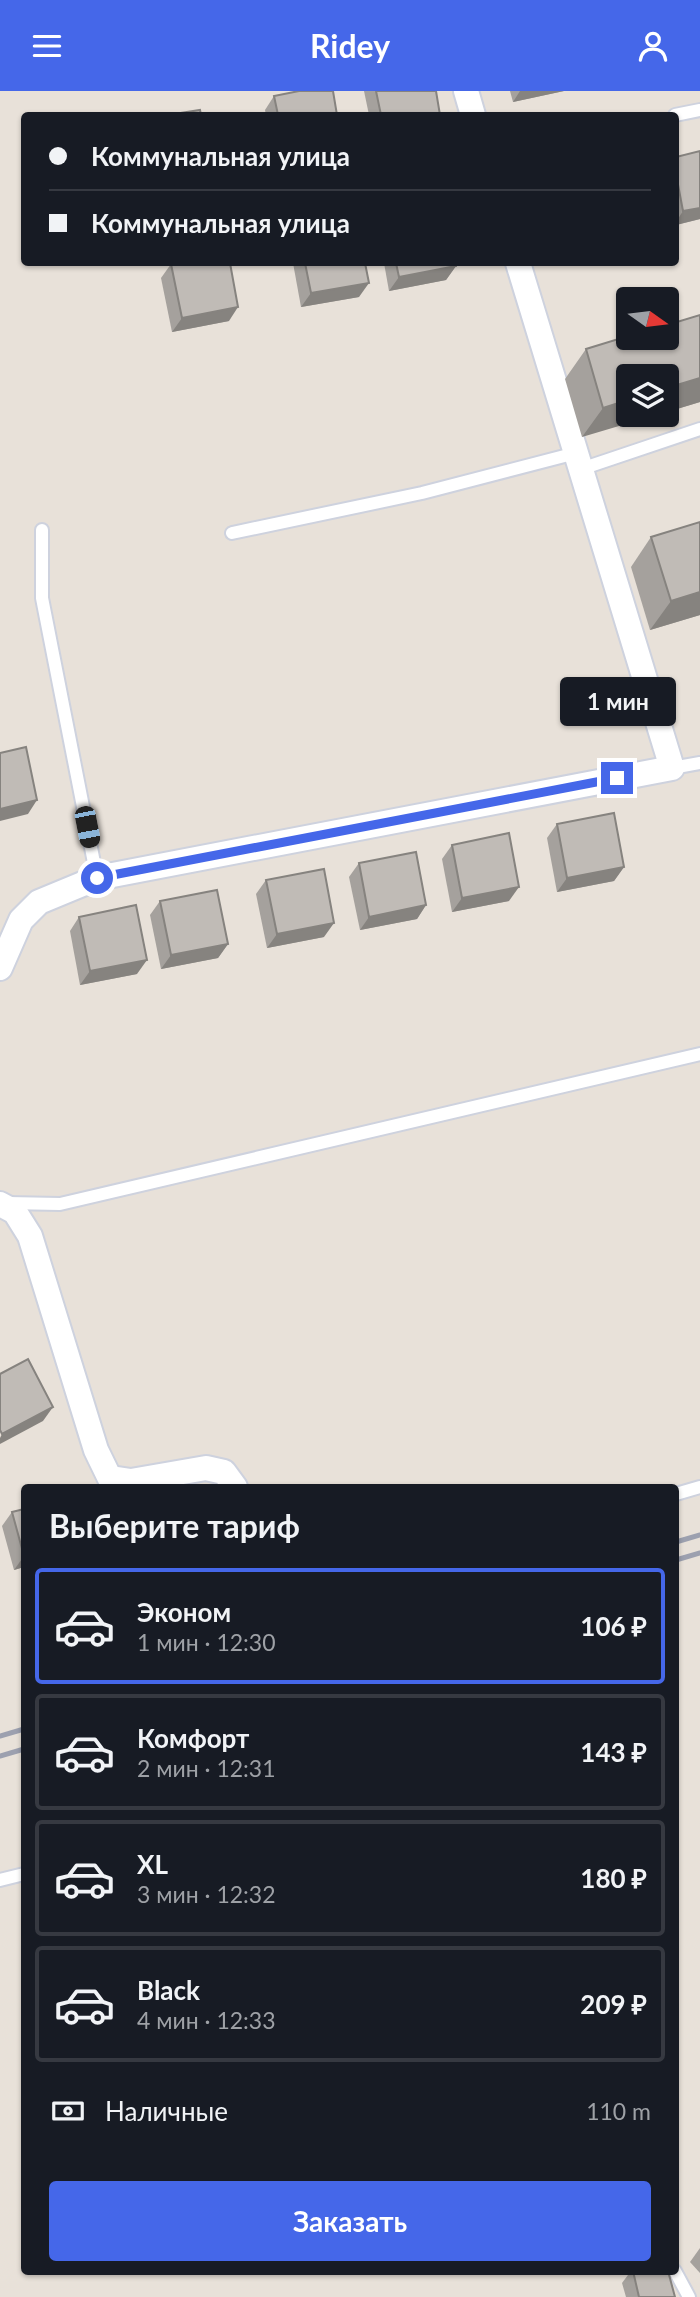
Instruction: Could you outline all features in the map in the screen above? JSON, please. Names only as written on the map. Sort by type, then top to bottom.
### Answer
[{"type":"street","points":[[466,91],[472,112]]},
{"type":"street","points":[[0,968],[21,920],[39,902],[97,878],[672,768],[519,266]]},
{"type":"street","points":[[0,1203],[15,1212],[30,1236],[96,1450],[113,1483],[206,1468],[224,1472],[233,1484]]},
{"type":"lane","points":[[679,114],[700,110]]},
{"type":"lane","points":[[232,533],[579,461],[700,429]]},
{"type":"lane","points":[[41,530],[43,598],[97,878]]},
{"type":"lane","points":[[672,768],[700,763]]},
{"type":"lane","points":[[0,1203],[61,1204],[700,1054]]},
{"type":"lane","points":[[679,1493],[700,1487]]},
{"type":"lane","points":[[0,1880],[21,1875]]},
{"type":"lane","points":[[677,2275],[689,2297]]},
{"type":"building","points":[[299,91],[333,91],[336,112],[277,112],[274,96]]},
{"type":"building","points":[[376,91],[436,91],[440,112],[380,112]]},
{"type":"building","points":[[700,151],[700,208],[683,211],[679,190],[679,156]]},
{"type":"building","points":[[171,266],[231,266],[238,307],[182,318]]},
{"type":"building","points":[[306,266],[366,266],[369,283],[311,293]]},
{"type":"building","points":[[397,266],[456,266],[399,277]]},
{"type":"building","points":[[700,315],[700,378],[679,384],[679,364],[616,364],[616,404],[603,408],[586,349],[616,340],[616,350],[679,350],[679,321]]},
{"type":"building","points":[[700,522],[700,592],[671,601],[651,537]]},
{"type":"building","points":[[26,747],[37,800],[0,809],[0,753]]},
{"type":"building","points":[[614,813],[624,867],[567,878],[557,824]]},
{"type":"building","points":[[509,833],[519,887],[462,898],[452,845]]},
{"type":"building","points":[[416,852],[426,905],[369,917],[359,863]]},
{"type":"building","points":[[324,869],[334,923],[277,934],[266,880]]},
{"type":"building","points":[[217,890],[228,944],[171,955],[160,901]]},
{"type":"building","points":[[136,905],[147,960],[90,971],[79,917]]},
{"type":"building","points":[[28,1359],[53,1407],[2,1434],[0,1374]]},
{"type":"building","points":[[21,1510],[21,1545],[12,1512]]},
{"type":"building","points":[[634,2275],[669,2275],[675,2297],[639,2297]]},
{"type":"railway","points":[[679,1541],[700,1535]]},
{"type":"railway","points":[[679,1559],[700,1553]]},
{"type":"railway","points":[[0,1736],[21,1730]]},
{"type":"railway","points":[[0,1756],[21,1750]]},
{"type":"route","points":[[97,878],[617,778]]}]
